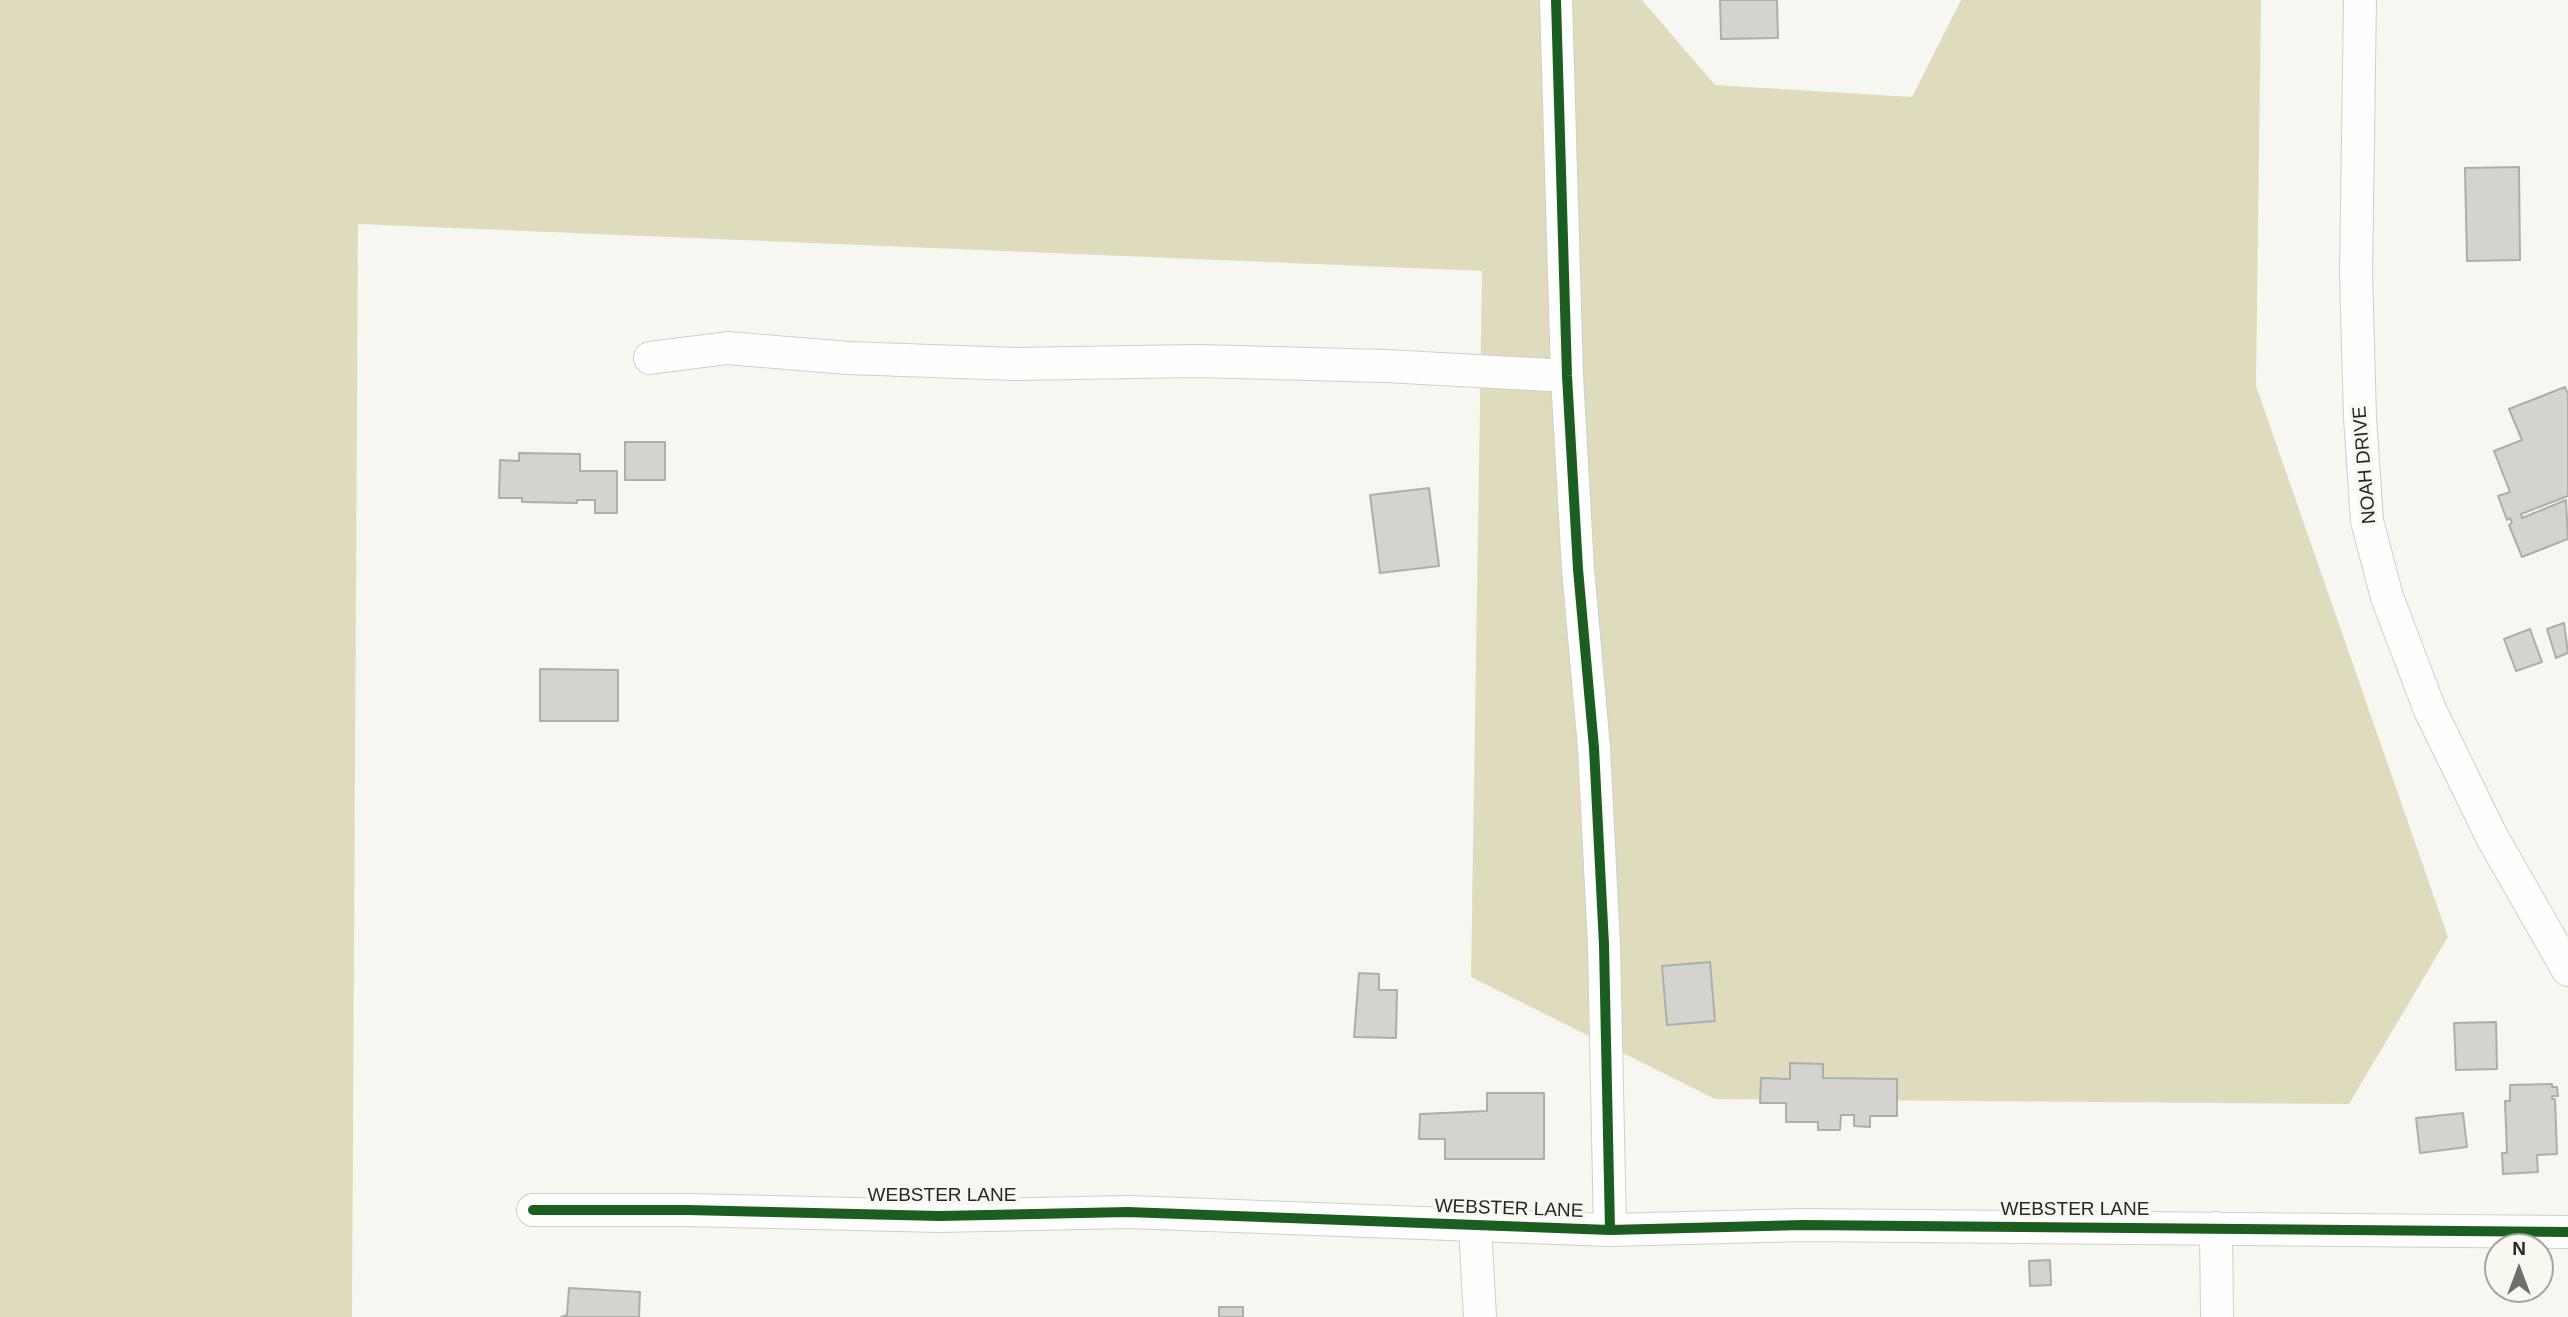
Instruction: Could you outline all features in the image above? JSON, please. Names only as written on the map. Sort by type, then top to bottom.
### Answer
[{"type":"street","points":[[1556,0],[1567,376],[1578,569],[1594,748],[1604,945],[1610,1230]]},
{"type":"street","name":"NOAH DRIVE","points":[[2360,0],[2356,275],[2360,417],[2367,521],[2387,597],[2430,710],[2492,837],[2568,970]]},
{"type":"street","points":[[650,358],[727,348],[848,358],[1015,364],[1197,360],[1386,366],[1567,376]]},
{"type":"street","name":"WEBSTER LANE","points":[[533,1210],[687,1210],[940,1216],[1128,1212],[1610,1230],[1802,1225],[2568,1232]]},
{"type":"street","points":[[1475,1226],[1480,1317]]},
{"type":"street","points":[[2216,1228],[2217,1317]]},
{"type":"shaded area","points":[[0,0],[1642,0],[1715,85],[1912,97],[1961,0],[2261,0],[2256,386],[2448,937],[2349,1104],[1715,1099],[1471,977],[1482,271],[358,224],[352,1317],[0,1317]]},
{"type":"building","points":[[1720,0],[1777,0],[1778,38],[1721,39]]},
{"type":"building","points":[[2519,167],[2520,260],[2467,261],[2465,168]]},
{"type":"building","points":[[2565,387],[2568,394],[2568,496],[2521,514],[2522,518],[2566,500],[2568,539],[2522,557],[2509,525],[2512,523],[2510,518],[2507,520],[2498,496],[2510,492],[2494,451],[2522,440],[2509,409]]},
{"type":"building","points":[[625,442],[665,442],[665,480],[625,480]]},
{"type":"building","points":[[519,453],[580,454],[580,471],[617,471],[617,513],[595,513],[595,500],[577,500],[577,503],[522,502],[522,498],[499,498],[500,460],[519,461]]},
{"type":"building","points":[[1429,488],[1439,566],[1380,573],[1370,495]]},
{"type":"building","points":[[2564,623],[2568,653],[2556,658],[2547,629]]},
{"type":"building","points":[[2530,629],[2542,662],[2516,671],[2504,639]]},
{"type":"building","points":[[540,669],[618,670],[618,721],[540,721]]},
{"type":"building","points":[[1710,962],[1715,1021],[1667,1025],[1662,966]]},
{"type":"building","points":[[1359,973],[1379,974],[1379,990],[1397,990],[1396,1038],[1354,1037]]},
{"type":"building","points":[[2496,1022],[2497,1069],[2456,1070],[2454,1023]]},
{"type":"building","points":[[1790,1063],[1823,1064],[1823,1078],[1897,1079],[1897,1116],[1870,1116],[1870,1127],[1854,1126],[1854,1115],[1841,1115],[1840,1130],[1818,1130],[1818,1122],[1786,1122],[1786,1103],[1760,1103],[1761,1078],[1790,1079]]},
{"type":"building","points":[[2552,1084],[2552,1087],[2557,1087],[2558,1096],[2552,1096],[2552,1099],[2555,1099],[2557,1154],[2537,1155],[2538,1172],[2503,1174],[2502,1153],[2507,1153],[2505,1101],[2510,1101],[2510,1085]]},
{"type":"building","points":[[1487,1093],[1544,1093],[1544,1159],[1445,1159],[1445,1139],[1419,1139],[1420,1114],[1487,1111]]},
{"type":"building","points":[[2463,1113],[2467,1147],[2420,1153],[2416,1118]]},
{"type":"building","points":[[2050,1260],[2051,1285],[2030,1286],[2029,1261]]},
{"type":"building","points":[[569,1288],[640,1292],[639,1317],[561,1317],[567,1315]]},
{"type":"building","points":[[1219,1307],[1243,1307],[1243,1317],[1219,1317]]},
{"type":"cycle path","points":[[1556,0],[1567,376],[1578,569],[1594,748],[1604,945],[1610,1230]]},
{"type":"cycle path","points":[[533,1210],[687,1210],[940,1216],[1128,1212],[1610,1230],[1803,1225],[2568,1232]]}]
